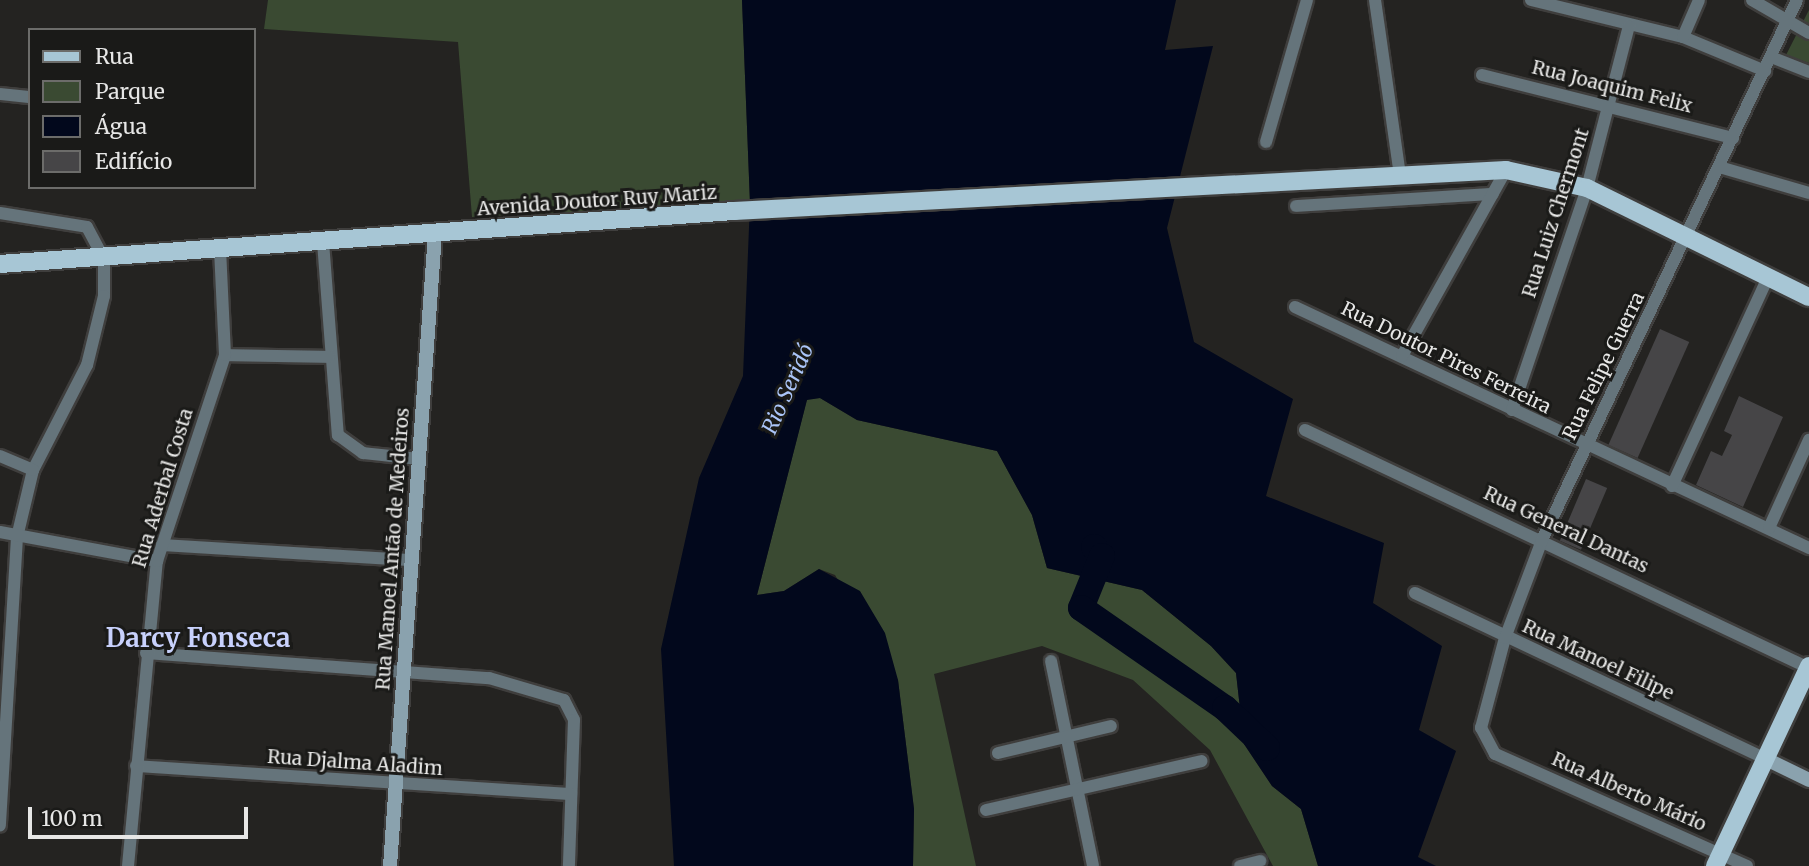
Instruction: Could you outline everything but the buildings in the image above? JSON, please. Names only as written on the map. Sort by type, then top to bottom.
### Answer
[{"type":"main road","name":"Avenida Doutor Ruy Mariz","points":[[0,264],[104,259],[734,211],[1506,170],[1587,188],[1690,234],[1809,297]]},
{"type":"main road","points":[[1718,860],[1809,667]]},
{"type":"street","points":[[1266,142],[1307,0]]},
{"type":"street","points":[[1375,0],[1400,175]]},
{"type":"street","points":[[1531,0],[1683,37],[1765,71]]},
{"type":"street","points":[[1683,37],[1699,0]]},
{"type":"street","points":[[1752,0],[1809,33]]},
{"type":"street","name":"Rua Felipe Guerra","points":[[1495,754],[1481,728],[1505,638],[1542,540],[1690,234],[1797,0]]},
{"type":"street","name":"Rua Luiz Chermont","points":[[1512,410],[1587,188],[1611,104],[1629,26]]},
{"type":"street","points":[[1772,57],[1809,72]]},
{"type":"street","name":"Rua Joaquim Felix","points":[[1482,75],[1611,104],[1733,138]]},
{"type":"street","points":[[0,94],[28,97]]},
{"type":"street","points":[[1719,167],[1809,193]]},
{"type":"street","points":[[1402,356],[1506,170]]},
{"type":"street","points":[[1296,206],[1493,194]]},
{"type":"street","points":[[0,213],[87,227],[104,259],[104,296],[87,365],[33,470],[17,537],[0,826]]},
{"type":"street","name":"Rua Manoel Antão de Medeiros","points":[[390,866],[409,560],[435,234]]},
{"type":"street","points":[[323,242],[329,358],[338,435],[363,453],[418,459]]},
{"type":"street","name":"Rua Aderbal Costa","points":[[128,866],[156,561],[225,355],[220,250]]},
{"type":"street","points":[[1672,486],[1768,277]]},
{"type":"street","name":"Rua Doutor Pires Ferreira","points":[[1295,307],[1402,356],[1587,448],[1809,548]]},
{"type":"street","points":[[225,355],[329,358]]},
{"type":"street","name":"Rua General Dantas","points":[[1306,430],[1809,667]]},
{"type":"street","points":[[1769,528],[1809,440]]},
{"type":"street","points":[[0,456],[33,470]]},
{"type":"street","points":[[0,531],[17,537],[156,561]]},
{"type":"street","points":[[162,545],[409,560]]},
{"type":"street","name":"Rua Manoel Filipe","points":[[1415,593],[1505,638],[1766,759]]},
{"type":"street","points":[[146,653],[403,674],[489,678],[543,691],[571,707],[569,866]]},
{"type":"street","points":[[1051,661],[1093,866]]},
{"type":"street","points":[[998,753],[1111,726]]},
{"type":"street","name":"Rua Alberto Mário","points":[[1495,754],[1718,860],[1747,866]]},
{"type":"street","points":[[1766,759],[1809,780]]},
{"type":"street","points":[[986,810],[1201,761]]},
{"type":"street","name":"Rua Djalma Aladim","points":[[136,766],[396,785],[571,794]]},
{"type":"street","points":[[1240,866],[1260,862]]},
{"type":"green space","points":[[268,0],[742,0],[750,203],[472,217],[458,42],[264,29]]},
{"type":"green space","points":[[1809,10],[1809,63],[1786,55]]},
{"type":"green space","points":[[820,398],[857,420],[997,451],[1032,515],[1047,568],[1142,590],[1211,646],[1236,673],[1244,744],[1272,786],[1301,809],[1318,866],[1273,866],[1210,750],[1133,680],[1042,646],[934,674],[976,866],[913,866],[914,809],[898,680],[835,575],[819,569],[784,591],[757,595],[807,399]]},
{"type":"water","name":"Rio Seridó","points":[[742,0],[1176,0],[1165,50],[1213,46],[1167,228],[1194,342],[1293,399],[1266,496],[1384,543],[1373,603],[1442,646],[1419,730],[1456,751],[1418,857],[1436,866],[1318,866],[1301,809],[1272,786],[1244,744],[1236,673],[1211,646],[1142,590],[1047,568],[1032,515],[997,451],[857,420],[820,398],[807,400],[757,595],[784,591],[819,569],[860,591],[885,633],[898,680],[914,809],[913,866],[674,866],[661,649],[699,478],[743,376],[750,203]]},
{"type":"waterway","points":[[1094,547],[1102,556],[1081,608],[1225,708],[1267,748]]},
{"type":"district","name":"Darcy Fonseca","points":[[198,638]]}]
